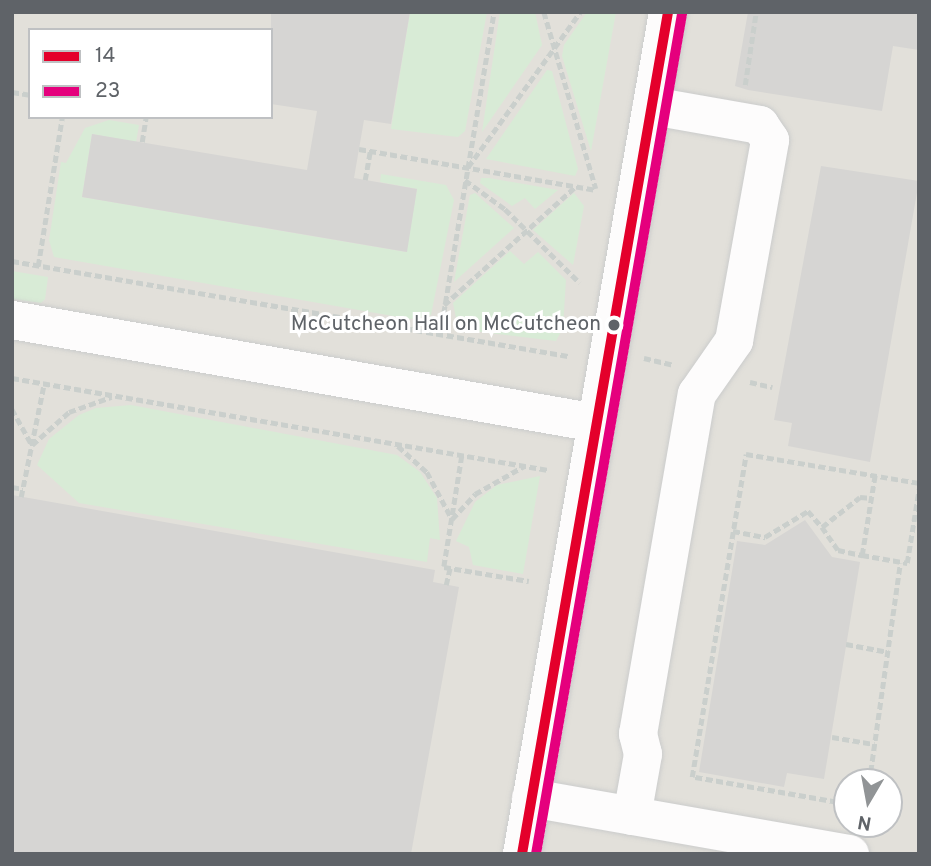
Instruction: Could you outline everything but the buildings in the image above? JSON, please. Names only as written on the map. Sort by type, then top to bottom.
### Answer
[{"type":"street","points":[[522,854],[668,12]]},
{"type":"street","points":[[632,816],[643,754],[638,734],[697,394],[734,341],[770,140],[760,125],[652,106]]},
{"type":"street","points":[[12,320],[596,423]]},
{"type":"street","points":[[531,799],[850,854]]},
{"type":"path","points":[[440,334],[494,12]]},
{"type":"path","points":[[359,149],[596,190],[544,12]]},
{"type":"path","points":[[468,167],[580,12]]},
{"type":"path","points":[[744,95],[755,12]]},
{"type":"path","points":[[38,266],[62,119]]},
{"type":"path","points":[[142,142],[146,119]]},
{"type":"path","points":[[365,180],[370,150]]},
{"type":"path","points":[[465,180],[526,230],[580,283]]},
{"type":"path","points":[[444,305],[575,186]]},
{"type":"path","points":[[12,261],[568,356]]},
{"type":"path","points":[[12,378],[548,470]]},
{"type":"path","points":[[22,497],[44,384]]},
{"type":"path","points":[[32,445],[69,412],[116,396]]},
{"type":"path","points":[[12,408],[32,445]]},
{"type":"path","points":[[396,444],[427,472],[452,519]]},
{"type":"path","points":[[833,802],[692,777],[746,454],[919,483]]},
{"type":"path","points":[[463,456],[444,567],[529,581]]},
{"type":"path","points":[[452,519],[475,495],[525,466]]},
{"type":"path","points":[[862,555],[875,475]]},
{"type":"path","points":[[12,487],[23,489]]},
{"type":"path","points":[[733,531],[765,537],[807,511],[838,550],[906,564],[919,489]]},
{"type":"path","points":[[822,527],[860,497],[872,498]]},
{"type":"path","points":[[871,768],[900,563]]},
{"type":"path","points":[[446,584],[450,568]]},
{"type":"path","points":[[846,644],[888,652]]},
{"type":"path","points":[[832,737],[874,744]]},
{"type":"shaded area","points":[[12,12],[919,12],[919,854],[12,854]]},
{"type":"green space","points":[[410,12],[487,12],[465,131],[458,137],[391,129]]},
{"type":"green space","points":[[500,12],[535,12],[542,45],[482,132]]},
{"type":"green space","points":[[587,12],[616,12],[591,151],[562,56],[564,45]]},
{"type":"green space","points":[[547,70],[552,71],[578,169],[575,176],[486,159]]},
{"type":"green space","points":[[109,120],[139,125],[136,142],[92,134],[82,197],[406,252],[417,189],[380,182],[381,174],[446,185],[454,200],[431,315],[410,319],[54,257],[49,240],[61,162],[66,163],[85,128]]},
{"type":"green space","points":[[481,178],[558,190],[535,209],[525,198],[512,206],[480,183]]},
{"type":"green space","points":[[475,193],[514,228],[454,282],[470,195]]},
{"type":"green space","points":[[574,193],[584,206],[573,265],[533,230]]},
{"type":"green space","points":[[510,251],[524,264],[538,252],[566,280],[563,328],[556,341],[473,331],[457,323],[453,303]]},
{"type":"green space","points":[[12,271],[48,277],[45,299],[41,303],[12,299]]},
{"type":"green space","points":[[131,405],[397,455],[420,472],[437,498],[440,540],[430,538],[427,562],[79,503],[37,465],[49,439],[79,415],[96,408]]},
{"type":"green space","points":[[540,476],[523,574],[473,565],[469,547],[456,541],[475,502],[497,485]]},
{"type":"transit line","name":"14","points":[[522,854],[668,12]]},
{"type":"transit line","name":"23","points":[[536,854],[682,14]]},
{"type":"place","name":"McCutcheon Hall on McCutcheon","points":[[614,325]]}]
